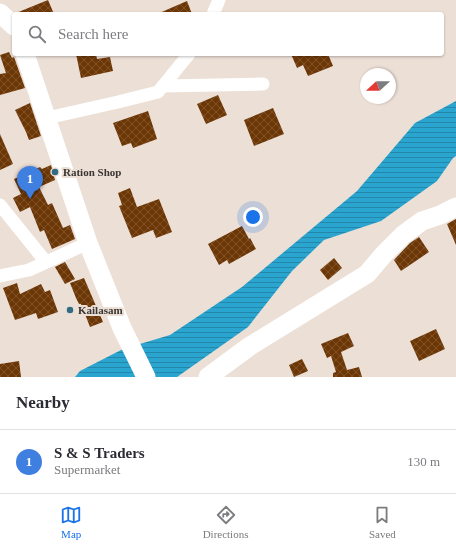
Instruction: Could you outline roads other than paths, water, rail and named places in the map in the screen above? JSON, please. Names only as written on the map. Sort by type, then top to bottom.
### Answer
[{"type":"main road","points":[[0,13],[12,24]]},
{"type":"main road","points":[[26,56],[88,243],[122,328],[146,377]]},
{"type":"main road","points":[[208,377],[250,346],[367,274],[389,249],[422,221],[440,215],[456,207]]},
{"type":"street","points":[[214,12],[219,0]]},
{"type":"street","points":[[47,118],[158,92],[187,56]]},
{"type":"street","points":[[163,86],[263,84]]},
{"type":"street","points":[[0,205],[46,262]]},
{"type":"street","points":[[0,276],[29,270],[88,243]]},
{"type":"water","points":[[456,101],[456,156],[437,181],[381,221],[324,240],[292,271],[248,327],[177,377],[75,377],[80,371],[123,349],[170,335],[242,287],[357,191],[415,123]]},
{"type":"place","name":"Ration Shop","points":[[55,172]]},
{"type":"place","name":"S & S Traders","points":[[30,199]]},
{"type":"place","name":"Kailasam","points":[[70,310]]}]
